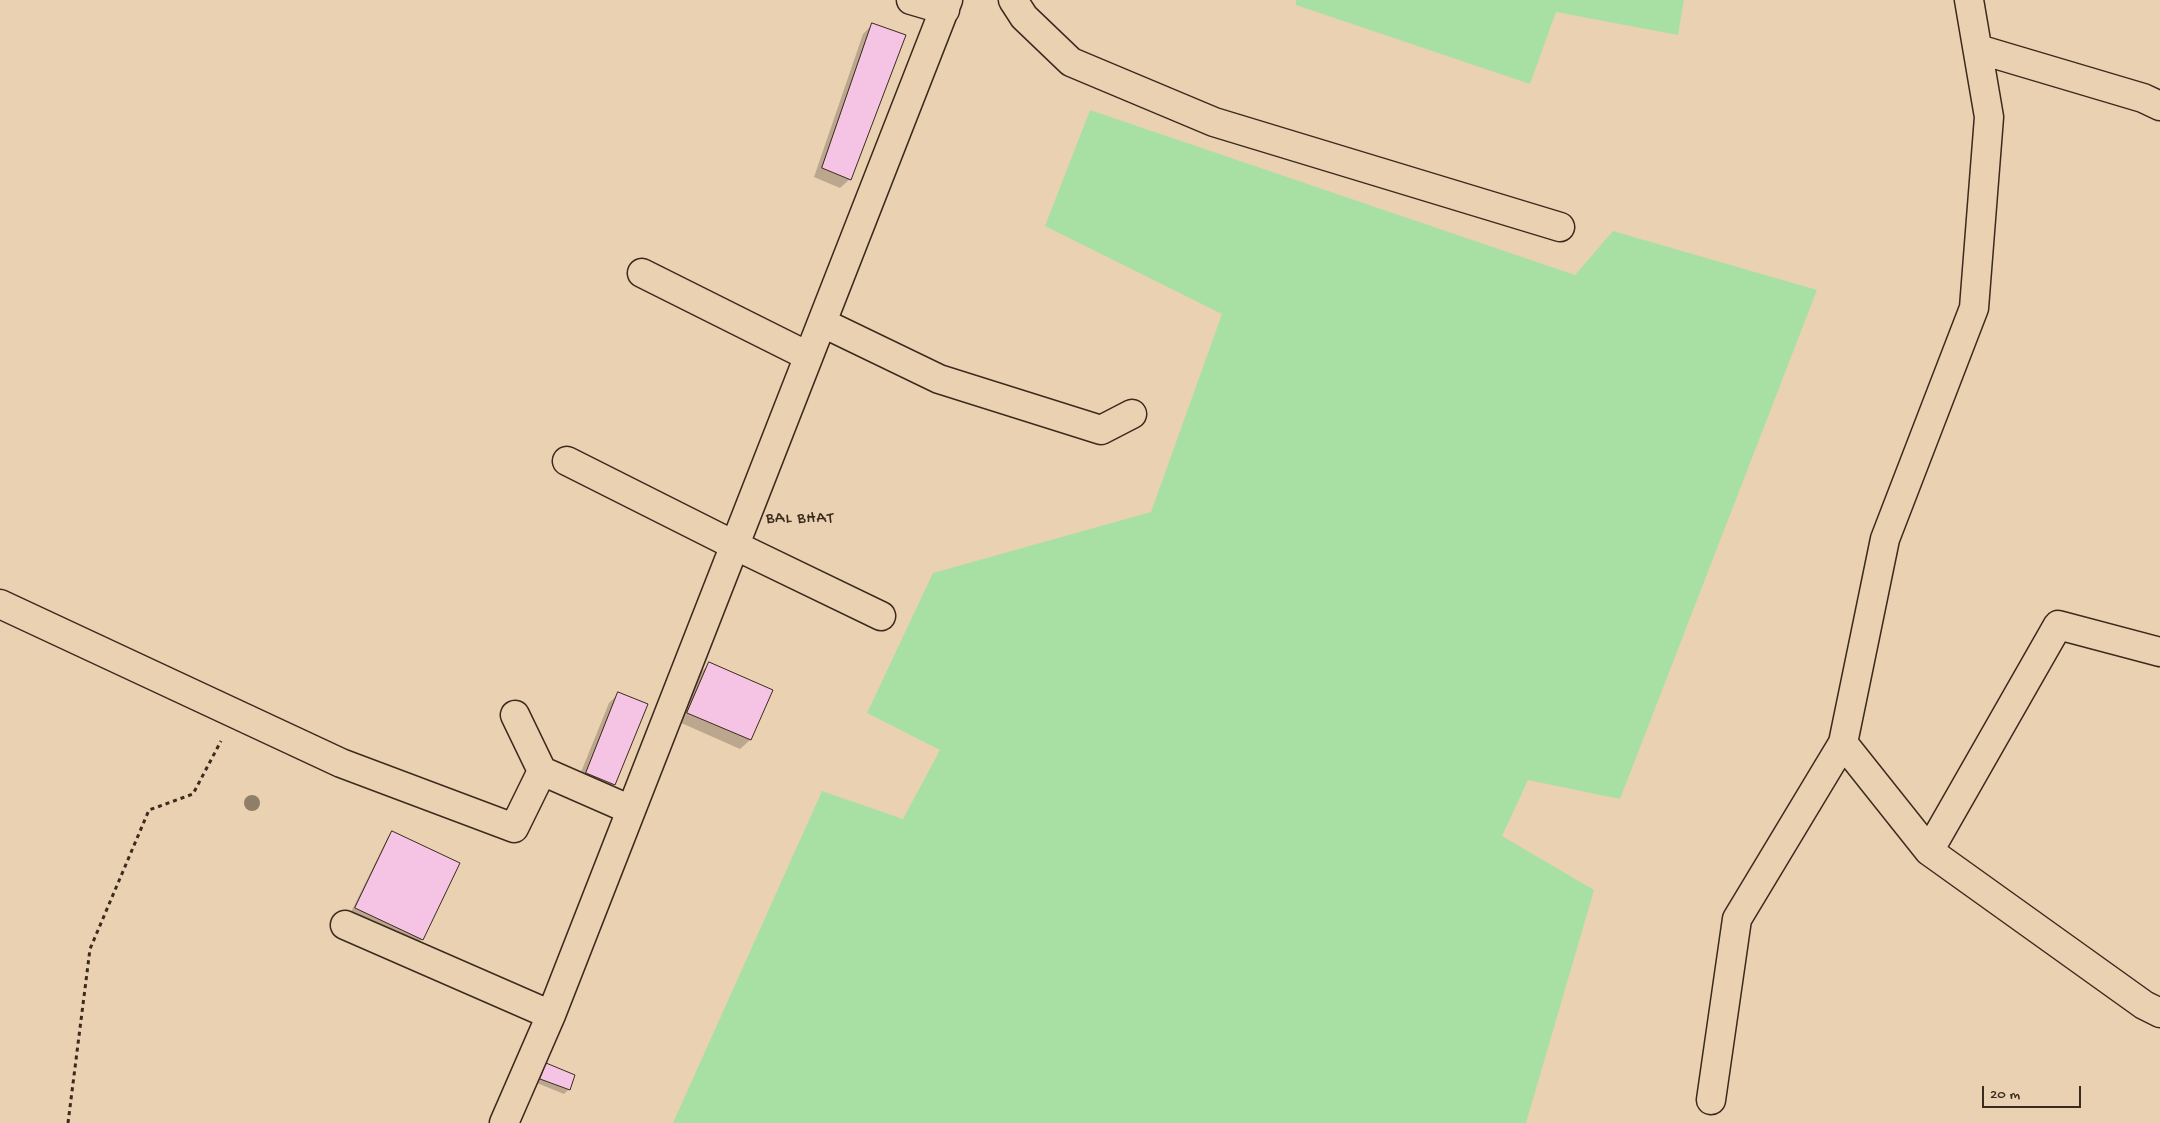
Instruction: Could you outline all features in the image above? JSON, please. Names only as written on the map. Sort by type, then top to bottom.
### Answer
[{"type":"street","points":[[504,1123],[551,1014],[632,810],[946,5],[911,0]]},
{"type":"street","points":[[1013,0],[1024,18],[1070,62],[1214,122],[1560,227]]},
{"type":"street","points":[[1710,1100],[1737,919],[1843,743],[1885,539],[1974,308],[1989,117],[1969,0]]},
{"type":"street","points":[[1978,49],[2143,98],[2160,106]]},
{"type":"street","points":[[642,274],[808,356]]},
{"type":"street","points":[[823,324],[939,379],[1101,430],[1132,414]]},
{"type":"street","points":[[567,461],[881,616]]},
{"type":"street","points":[[0,604],[341,763],[514,828],[542,771]]},
{"type":"street","points":[[1929,851],[2058,625],[2160,652]]},
{"type":"street","points":[[515,715],[542,771],[632,810]]},
{"type":"street","points":[[1843,743],[1929,851],[2144,1005],[2160,1013]]},
{"type":"street","points":[[345,924],[551,1014]]},
{"type":"path","points":[[68,1123],[90,949],[149,810],[193,794],[235,714]]},
{"type":"green space","points":[[1296,0],[1684,0],[1678,35],[1556,12],[1530,84],[1296,5]]},
{"type":"green space","points":[[1090,110],[1575,275],[1613,231],[1817,290],[1620,799],[1528,780],[1502,836],[1594,890],[1526,1123],[673,1123],[822,791],[903,819],[940,750],[867,713],[933,573],[1151,512],[1222,314],[1045,226]]},
{"type":"building","points":[[872,23],[906,35],[851,180],[822,168]]},
{"type":"building","points":[[709,662],[773,690],[751,740],[687,713]]},
{"type":"building","points":[[618,692],[648,704],[615,785],[586,773]]},
{"type":"building","points":[[392,831],[460,863],[423,940],[355,908]]},
{"type":"building","points":[[546,1063],[575,1075],[570,1090],[540,1079]]},
{"type":"district","name":"BAL BHAT","points":[[800,520]]}]
